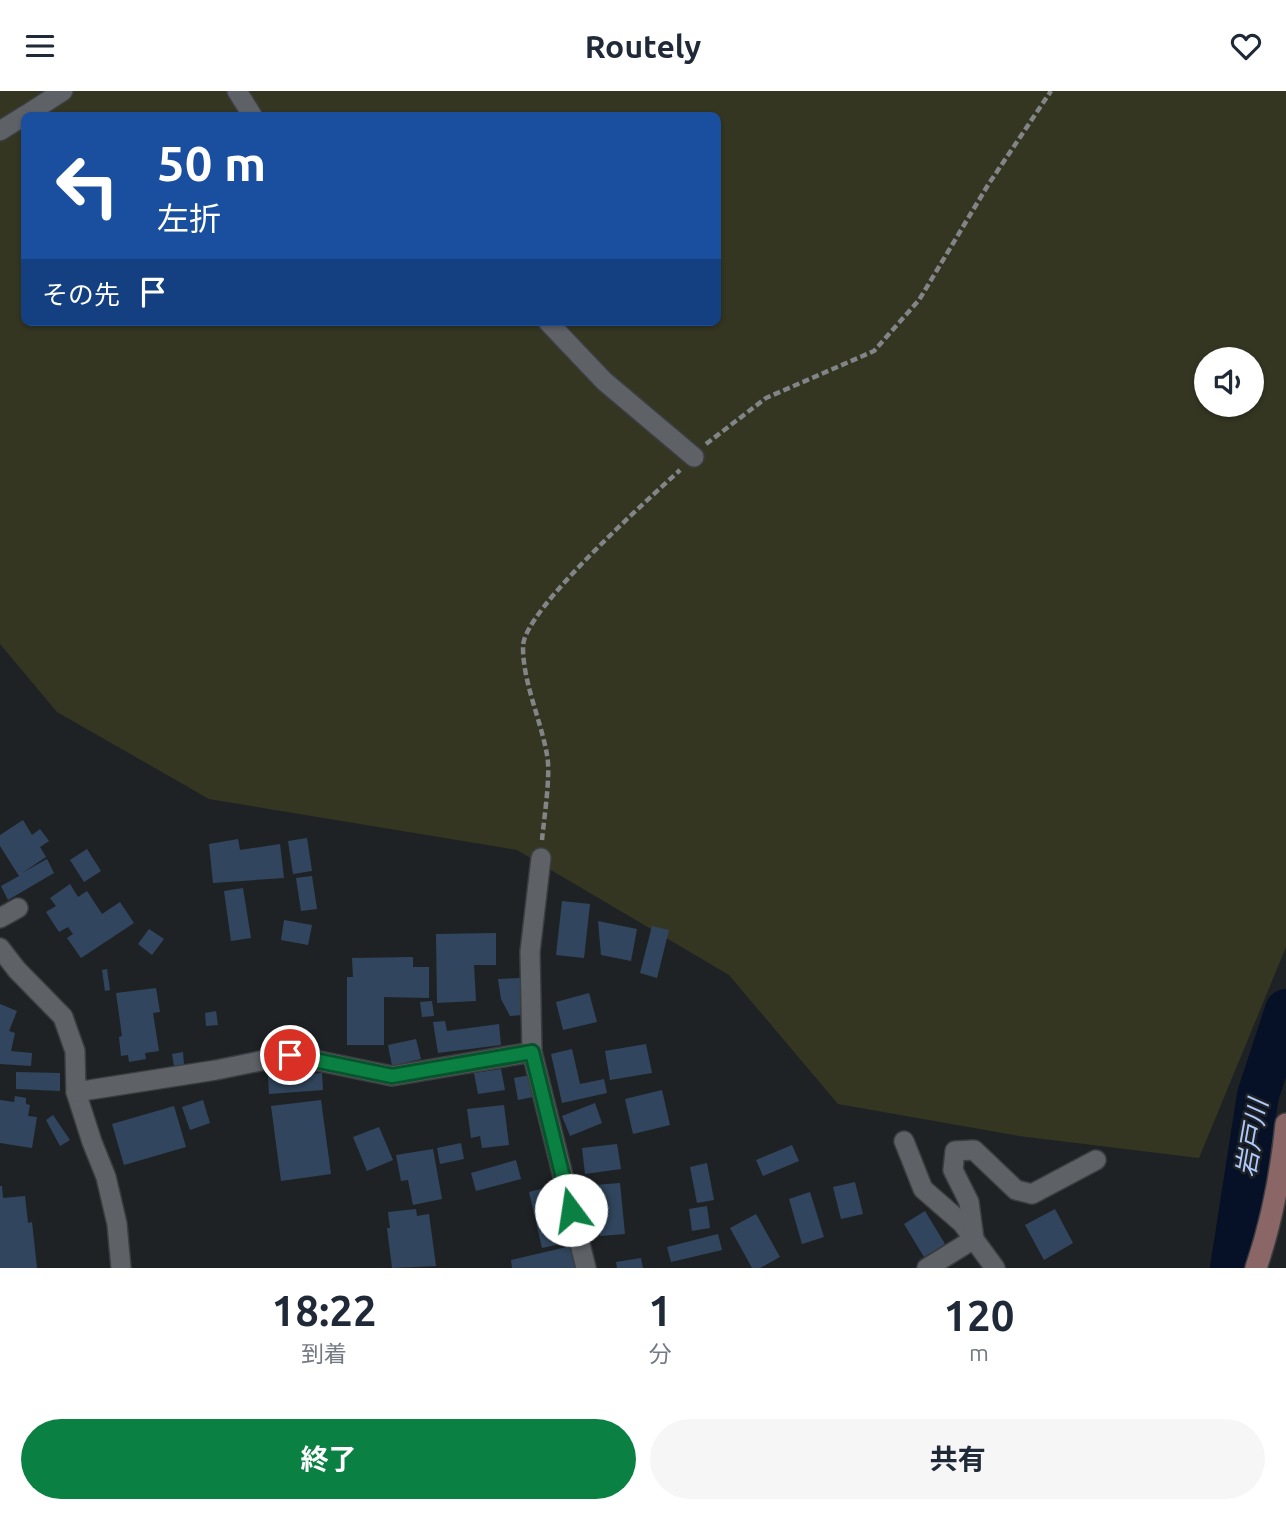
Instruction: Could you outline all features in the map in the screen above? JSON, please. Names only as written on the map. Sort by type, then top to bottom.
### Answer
[{"type":"street","points":[[31,112],[63,91]]},
{"type":"street","points":[[237,91],[250,112]]},
{"type":"street","points":[[0,131],[21,118]]},
{"type":"street","points":[[552,326],[604,381],[694,457]]},
{"type":"street","points":[[541,858],[530,953],[532,1052],[586,1268]]},
{"type":"street","points":[[0,918],[18,908]]},
{"type":"street","points":[[0,948],[63,1017],[75,1051],[76,1092],[106,1177],[117,1224],[121,1268]]},
{"type":"street","points":[[76,1092],[290,1055],[392,1076],[532,1052]]},
{"type":"street","points":[[1256,1268],[1281,1175],[1286,1124]]},
{"type":"street","points":[[904,1141],[923,1189],[962,1223],[995,1268]]},
{"type":"street","points":[[974,1240],[969,1202],[953,1170],[955,1151],[974,1150],[1016,1190],[1032,1194],[1096,1160]]},
{"type":"street","points":[[927,1268],[974,1240]]},
{"type":"path","points":[[541,858],[548,758],[526,672],[522,643],[538,614],[569,576],[706,445],[766,398],[874,351],[919,300],[988,185],[1051,91]]},
{"type":"green space","points":[[0,91],[1286,91],[1286,947],[1199,1158],[1019,1136],[838,1104],[729,975],[517,850],[209,799],[57,712],[0,644]]},
{"type":"building","points":[[23,820],[32,835],[40,829],[49,841],[40,847],[46,857],[22,873],[47,859],[54,873],[8,900],[1,886],[19,876],[0,846],[0,835]]},
{"type":"building","points":[[307,838],[312,871],[293,874],[288,841]]},
{"type":"building","points":[[238,839],[240,850],[280,844],[284,878],[213,883],[209,844]]},
{"type":"building","points":[[87,849],[101,871],[84,882],[70,860]]},
{"type":"building","points":[[312,876],[317,909],[301,911],[296,878]]},
{"type":"building","points":[[70,884],[78,897],[87,891],[102,914],[120,902],[134,923],[81,958],[67,938],[73,934],[68,927],[59,932],[46,912],[56,906],[50,898]]},
{"type":"building","points":[[243,888],[251,938],[231,941],[224,891]]},
{"type":"building","points":[[562,901],[590,904],[584,958],[556,955]]},
{"type":"building","points":[[284,920],[312,925],[308,945],[281,940]]},
{"type":"building","points":[[598,921],[637,929],[631,961],[601,955]]},
{"type":"building","points":[[652,926],[669,930],[657,978],[640,973]]},
{"type":"building","points":[[149,929],[164,939],[152,955],[138,944]]},
{"type":"building","points":[[496,933],[496,965],[474,965],[476,1001],[437,1003],[436,934]]},
{"type":"building","points":[[413,957],[413,967],[429,967],[429,998],[384,997],[384,1045],[347,1045],[347,977],[353,977],[352,958]]},
{"type":"building","points":[[107,969],[110,990],[105,991],[102,970]]},
{"type":"building","points":[[521,978],[523,1015],[510,1016],[501,999],[498,979]]},
{"type":"building","points":[[156,988],[160,1012],[153,1013],[159,1051],[145,1053],[146,1059],[129,1062],[128,1055],[121,1056],[119,1037],[122,1036],[116,993]]},
{"type":"building","points":[[589,993],[597,1022],[563,1030],[556,1002]]},
{"type":"building","points":[[432,1001],[434,1016],[422,1017],[420,1002]]},
{"type":"building","points":[[0,1004],[17,1011],[9,1031],[15,1033],[11,1051],[32,1053],[31,1066],[0,1064]]},
{"type":"building","points":[[216,1011],[218,1025],[206,1026],[205,1013]]},
{"type":"building","points":[[445,1021],[447,1031],[499,1024],[501,1045],[438,1053],[433,1022]]},
{"type":"building","points":[[416,1039],[421,1059],[392,1066],[388,1045]]},
{"type":"building","points":[[646,1044],[652,1073],[610,1080],[605,1051]]},
{"type":"building","points":[[572,1049],[580,1084],[604,1079],[607,1093],[562,1103],[551,1054]]},
{"type":"building","points":[[183,1052],[184,1065],[174,1066],[172,1054]]},
{"type":"building","points":[[501,1069],[505,1090],[478,1094],[474,1073]]},
{"type":"building","points":[[16,1072],[60,1073],[60,1091],[16,1089]]},
{"type":"building","points":[[322,1073],[323,1090],[269,1094],[268,1077]]},
{"type":"building","points":[[530,1075],[533,1097],[518,1100],[514,1078]]},
{"type":"building","points":[[662,1090],[670,1125],[633,1134],[625,1099]]},
{"type":"building","points":[[15,1096],[26,1098],[26,1104],[30,1105],[28,1116],[37,1117],[32,1148],[0,1143],[0,1100],[14,1102]]},
{"type":"building","points":[[203,1100],[210,1123],[190,1130],[182,1107]]},
{"type":"building","points":[[321,1100],[331,1174],[281,1181],[271,1106]]},
{"type":"building","points":[[595,1103],[602,1123],[570,1136],[562,1116]]},
{"type":"building","points":[[504,1105],[509,1145],[482,1148],[480,1136],[471,1138],[467,1109]]},
{"type":"building","points":[[174,1106],[186,1147],[124,1165],[112,1124]]},
{"type":"building","points":[[53,1115],[70,1140],[60,1146],[46,1120]]},
{"type":"building","points":[[379,1127],[393,1160],[367,1171],[353,1137]]},
{"type":"building","points":[[461,1143],[464,1159],[440,1164],[437,1148]]},
{"type":"building","points":[[617,1144],[621,1169],[585,1174],[582,1148]]},
{"type":"building","points":[[792,1145],[799,1161],[763,1176],[756,1160]]},
{"type":"building","points":[[433,1149],[442,1199],[413,1205],[408,1180],[401,1181],[396,1155]]},
{"type":"building","points":[[516,1160],[521,1179],[476,1191],[471,1173]]},
{"type":"building","points":[[707,1163],[714,1200],[697,1203],[690,1167]]},
{"type":"building","points":[[855,1182],[863,1214],[841,1219],[833,1187]]},
{"type":"building","points":[[620,1183],[625,1234],[600,1236],[595,1185]]},
{"type":"building","points":[[556,1185],[569,1242],[542,1248],[529,1192]]},
{"type":"building","points":[[0,1186],[3,1198],[25,1196],[28,1223],[32,1222],[37,1268],[0,1268]]},
{"type":"building","points":[[810,1192],[824,1237],[802,1244],[789,1199]]},
{"type":"building","points":[[707,1206],[710,1228],[692,1231],[689,1209]]},
{"type":"building","points":[[416,1209],[417,1216],[429,1214],[436,1266],[392,1268],[387,1228],[390,1228],[388,1212]]},
{"type":"building","points":[[1055,1209],[1073,1243],[1044,1260],[1025,1225]]},
{"type":"building","points":[[925,1211],[945,1244],[924,1257],[904,1224]]},
{"type":"building","points":[[756,1214],[780,1257],[760,1268],[752,1268],[730,1228]]},
{"type":"building","points":[[718,1234],[722,1250],[671,1262],[667,1247]]},
{"type":"building","points":[[571,1246],[576,1268],[512,1268],[511,1260]]},
{"type":"building","points":[[641,1258],[643,1268],[617,1268],[616,1262]]},
{"type":"waterway","name":"岩戸川","points":[[1231,1268],[1258,1095],[1286,1010]]},
{"type":"route","points":[[290,1055],[392,1076],[532,1052],[571,1210]]}]
